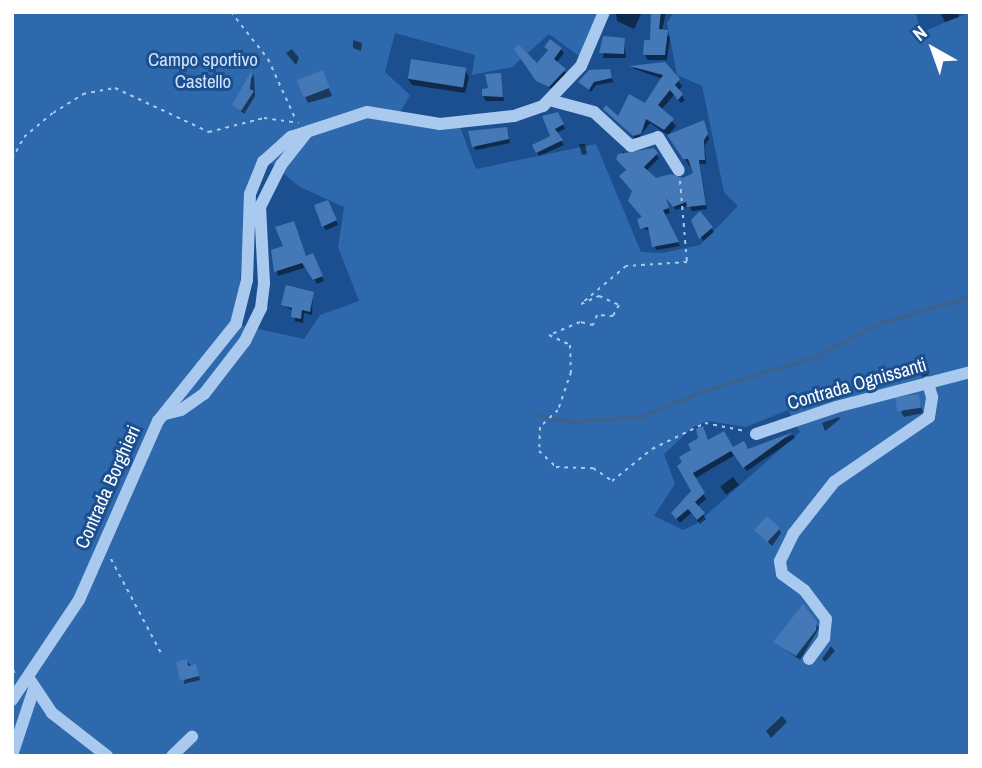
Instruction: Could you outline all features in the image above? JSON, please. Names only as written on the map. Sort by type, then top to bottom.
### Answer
[{"type":"street","points":[[604,12],[581,66],[553,101],[594,112],[631,146],[658,137],[679,170]]},
{"type":"street","name":"Contrada Borghieri","points":[[12,700],[79,600],[164,414],[236,324],[247,280],[250,194],[263,162],[291,137],[367,112],[440,124],[514,116],[553,101]]},
{"type":"street","points":[[164,414],[181,410],[204,394],[245,341],[261,308],[264,283],[260,207],[281,165],[307,131]]},
{"type":"street","name":"Contrada Ognissanti","points":[[756,434],[970,372]]},
{"type":"street","points":[[809,659],[824,638],[825,619],[804,590],[782,574],[780,561],[793,534],[834,482],[929,417],[932,397],[928,383]]},
{"type":"street","points":[[28,677],[34,689],[61,721],[107,756]]},
{"type":"street","points":[[12,755],[34,689]]},
{"type":"street","points":[[172,756],[192,737]]},
{"type":"path","points":[[231,12],[268,59],[295,119],[307,131]]},
{"type":"path","points":[[12,159],[24,137],[53,113],[83,94],[116,88],[209,132],[264,118],[295,119]]},
{"type":"path","points":[[679,170],[687,262],[626,266],[581,304],[599,296],[619,305],[613,316],[597,315],[593,326],[580,322],[549,335],[570,345],[570,372],[558,410],[540,427],[540,451],[556,467],[593,468],[612,481],[652,449],[705,423],[756,434]]},
{"type":"path","points":[[103,547],[120,570],[162,655]]},
{"type":"green space","name":"Campo sportivo Castello","points":[[12,12],[600,12],[584,60],[549,34],[512,67],[472,75],[475,55],[395,33],[385,72],[410,95],[396,119],[459,124],[476,169],[596,144],[641,252],[662,253],[700,245],[738,206],[724,192],[702,86],[677,75],[667,23],[674,12],[915,12],[922,32],[970,12],[970,756],[12,756]],"holes":[[[267,160],[300,187],[344,207],[338,247],[359,301],[320,315],[304,339],[232,323],[240,284],[245,202]],[[788,410],[800,432],[696,524],[683,530],[654,516],[675,484],[664,454],[693,427],[708,421],[746,427]]]},
{"type":"building","points":[[651,12],[661,12],[659,29],[668,30],[665,55],[643,55],[644,40],[650,40]]},
{"type":"building","points":[[603,36],[625,38],[624,54],[599,53]]},
{"type":"building","points":[[550,39],[562,48],[554,59],[566,69],[549,87],[536,81],[514,49],[519,45],[537,63],[548,50],[544,47]]},
{"type":"building","points":[[411,59],[466,68],[463,88],[408,79]]},
{"type":"building","points":[[665,62],[680,79],[675,85],[683,94],[678,100],[670,90],[658,105],[674,119],[664,130],[646,119],[641,134],[633,136],[603,109],[606,105],[618,116],[629,94],[645,103],[663,75],[629,66]]},
{"type":"building","points":[[610,69],[612,78],[594,82],[589,90],[578,82],[589,70]]},
{"type":"building","points":[[252,70],[250,89],[254,91],[241,111],[232,105]]},
{"type":"building","points":[[323,70],[330,88],[304,98],[297,80]]},
{"type":"building","points":[[501,73],[503,97],[482,96],[482,89],[488,88],[485,74]]},
{"type":"building","points":[[558,112],[564,124],[555,129],[563,140],[536,153],[532,145],[550,136],[542,116]]},
{"type":"building","points":[[704,120],[708,134],[704,140],[705,160],[699,160],[706,205],[687,207],[686,202],[673,207],[666,198],[669,208],[663,210],[679,242],[652,247],[648,227],[640,229],[637,219],[642,217],[628,201],[632,191],[619,176],[626,170],[616,159],[618,154],[654,148],[658,153],[644,167],[656,178],[671,174],[683,178],[693,173],[688,159],[683,159],[667,135]]},
{"type":"building","points":[[507,127],[509,139],[472,147],[468,131]]},
{"type":"building","points":[[328,200],[337,220],[322,227],[314,205]]},
{"type":"building","points":[[700,211],[713,227],[699,239],[691,220]]},
{"type":"building","points":[[294,221],[306,256],[313,253],[323,276],[313,280],[302,263],[274,272],[271,250],[283,246],[275,227]]},
{"type":"building","points":[[286,285],[314,292],[310,312],[302,310],[301,319],[291,317],[292,308],[281,305]]},
{"type":"building","points":[[919,394],[921,408],[897,411],[895,397]]},
{"type":"building","points":[[703,426],[708,440],[724,431],[733,447],[744,441],[748,449],[793,432],[743,468],[731,451],[693,473],[705,493],[695,502],[705,513],[697,520],[688,509],[676,519],[671,513],[691,491],[677,466],[682,462],[679,457],[691,450],[688,444],[698,438],[696,429]]},
{"type":"building","points":[[767,516],[780,528],[767,542],[754,530]]},
{"type":"building","points":[[803,604],[817,622],[816,630],[796,656],[773,642]]},
{"type":"building","points":[[187,659],[188,666],[196,664],[199,676],[180,681],[176,662]]},
{"type":"waterway","points":[[537,415],[571,422],[641,417],[705,391],[816,357],[882,323],[970,297]]}]
